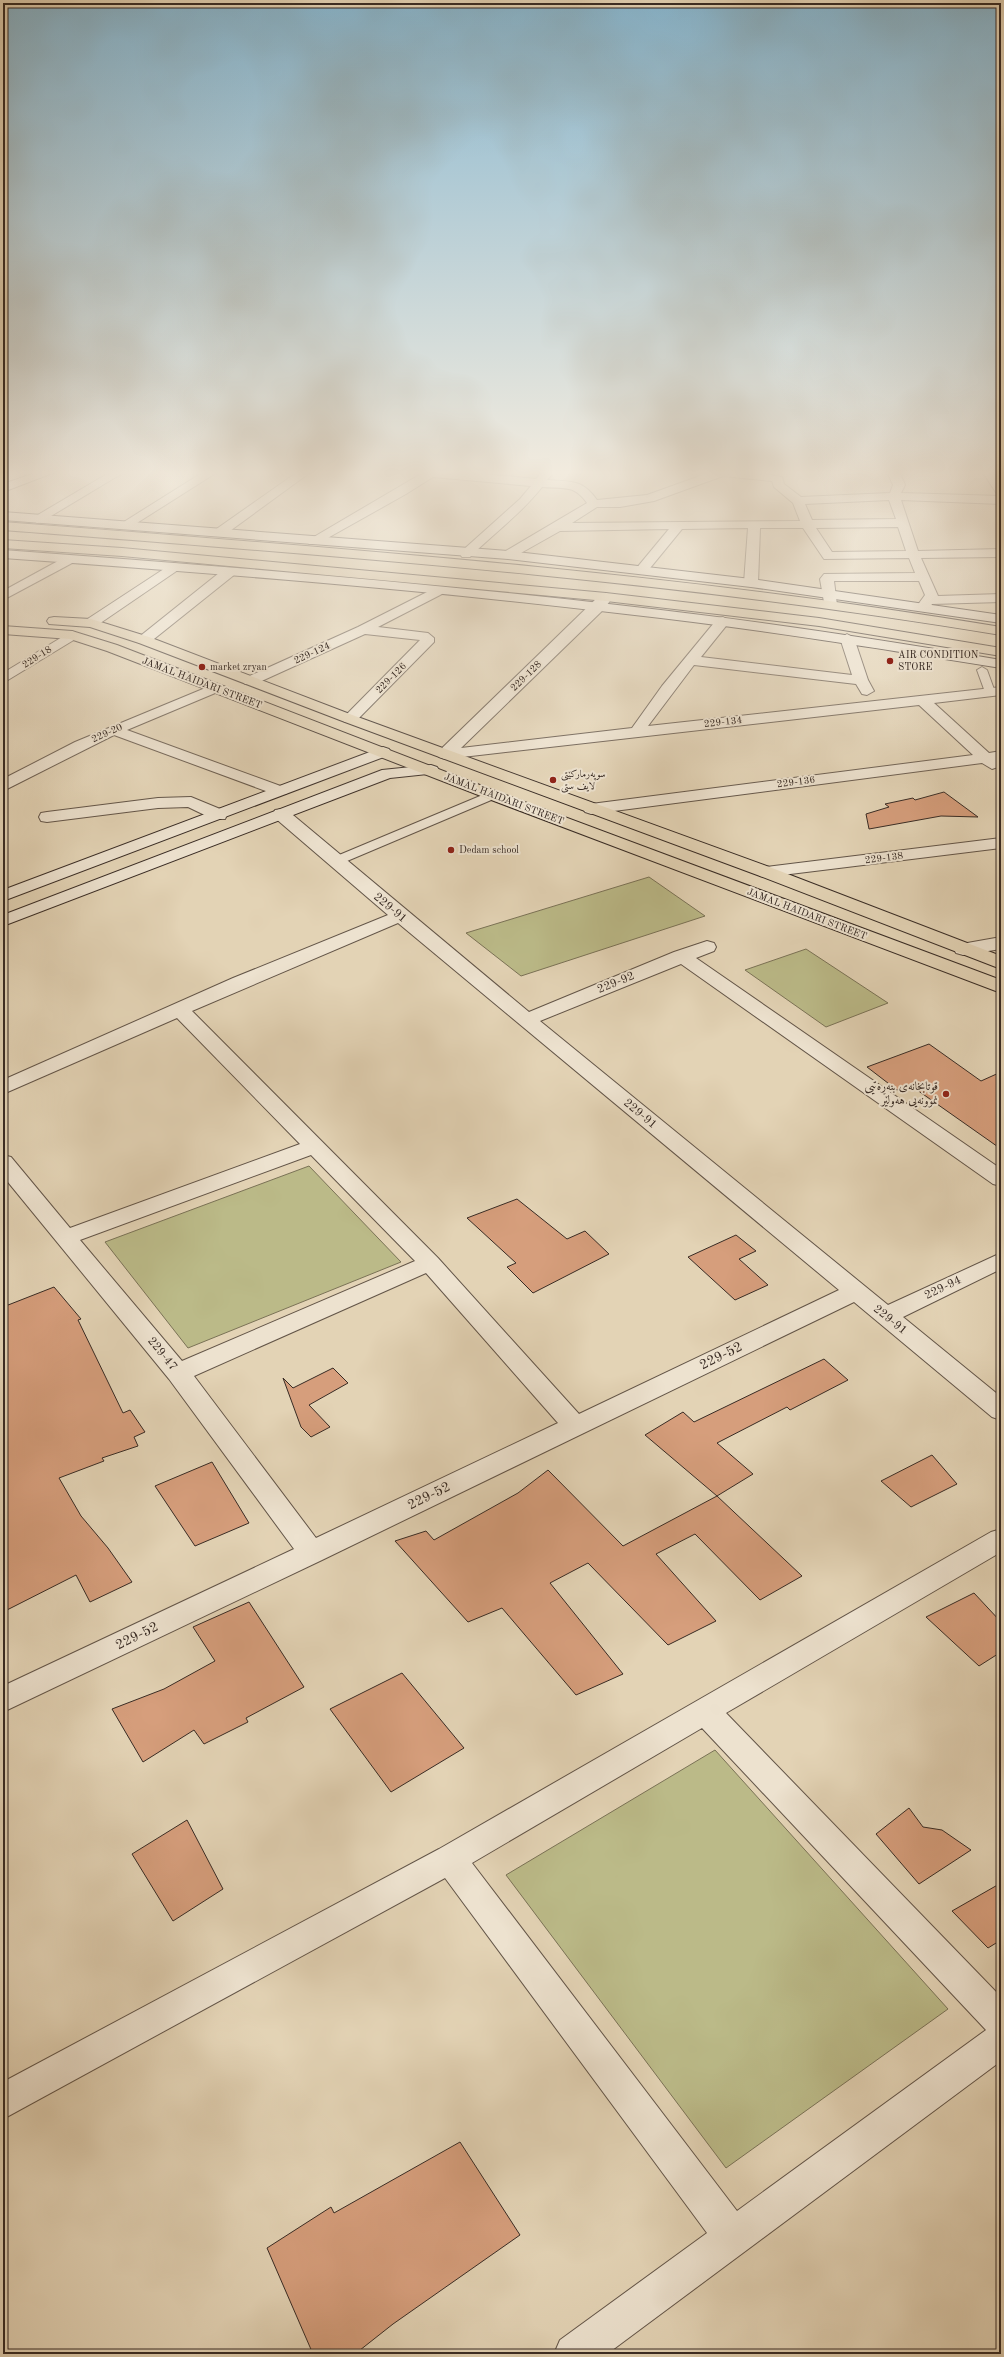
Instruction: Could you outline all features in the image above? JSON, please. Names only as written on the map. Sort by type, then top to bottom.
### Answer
[{"type":"main road","points":[[391,581],[560,597]]},
{"type":"main road","points":[[634,581],[830,599],[998,624]]},
{"type":"main road","points":[[602,602],[819,622],[970,653],[1001,652]]},
{"type":"main road","name":"JAMAL HAIDARI STREET","points":[[3,618],[91,623],[144,640],[591,809],[766,872],[1001,963]]},
{"type":"main road","name":"JAMAL HAIDARI STREET","points":[[3,630],[72,635],[112,648],[431,770],[492,795],[1001,987]]},
{"type":"street","points":[[3,596],[30,581]]},
{"type":"street","points":[[91,623],[153,581]]},
{"type":"street","points":[[144,640],[218,581]]},
{"type":"street","points":[[383,581],[400,582],[437,591],[560,597],[602,602],[722,621],[970,653],[1001,664]]},
{"type":"street","points":[[734,581],[830,599],[926,603],[1001,598]]},
{"type":"street","points":[[826,581],[830,599]]},
{"type":"street","points":[[926,603],[932,595],[927,581]]},
{"type":"street","name":"229-124","points":[[250,681],[363,630],[437,591]]},
{"type":"street","name":"229-128","points":[[445,754],[602,602]]},
{"type":"street","points":[[926,603],[998,624]]},
{"type":"street","points":[[637,732],[652,705],[692,660],[722,621]]},
{"type":"street","name":"229-126","points":[[350,719],[426,642],[427,638],[424,636],[363,630]]},
{"type":"street","name":"229-18","points":[[3,679],[72,635]]},
{"type":"street","points":[[847,638],[861,680],[875,706]]},
{"type":"street","points":[[692,660],[861,680]]},
{"type":"street","name":"229-20","points":[[3,786],[49,760],[114,730],[215,688]]},
{"type":"street","name":"229-134","points":[[445,754],[996,692]]},
{"type":"street","points":[[922,700],[993,757],[1001,770]]},
{"type":"street","points":[[114,730],[280,791]]},
{"type":"street","points":[[3,896],[383,752]]},
{"type":"street","name":"229-136","points":[[591,809],[993,757]]},
{"type":"street","points":[[3,921],[356,785],[399,771],[431,770]]},
{"type":"street","points":[[332,772],[355,773],[359,777],[356,785]]},
{"type":"street","points":[[47,817],[158,803],[191,802],[219,815]]},
{"type":"street","name":"229-91","points":[[281,814],[400,916],[1001,1411]]},
{"type":"street","name":"229-138","points":[[766,872],[1001,843]]},
{"type":"street","points":[[3,1088],[179,1009],[400,916]]},
{"type":"street","points":[[963,948],[1001,943]]},
{"type":"street","name":"229-92","points":[[526,1020],[706,947]]},
{"type":"street","points":[[681,956],[1001,1179]]},
{"type":"street","points":[[179,1009],[430,1263],[575,1426]]},
{"type":"street","points":[[66,1237],[316,1146]]},
{"type":"street","name":"229-47","points":[[3,1162],[178,1373],[312,1553]]},
{"type":"street","name":"229-94","points":[[886,1316],[1001,1260]]},
{"type":"street","points":[[178,1373],[430,1263]]},
{"type":"street","name":"229-52","points":[[3,1700],[855,1292]]},
{"type":"street","points":[[3,2101],[450,1859],[1001,1539]]},
{"type":"street","points":[[705,1711],[1001,2021]]},
{"type":"street","points":[[450,1859],[732,2237]]},
{"type":"street","points":[[590,2349],[732,2237],[1001,2040]]},
{"type":"lane","points":[[982,670],[996,692]]},
{"type":"lane","points":[[336,861],[492,795]]},
{"type":"shaded area","points":[[649,877],[705,916],[521,976],[466,933]]},
{"type":"shaded area","points":[[806,949],[888,1003],[826,1027],[745,970]]},
{"type":"shaded area","points":[[309,1166],[401,1262],[188,1348],[105,1242]]},
{"type":"shaded area","points":[[715,1750],[948,2009],[726,2168],[506,1875]]},
{"type":"building","points":[[944,792],[978,817],[941,816],[869,829],[866,814],[889,807],[885,804],[913,798],[915,800]]},
{"type":"building","points":[[929,1044],[981,1081],[1001,1072],[1001,1149],[910,1085],[897,1090],[867,1067]]},
{"type":"building","points":[[517,1199],[567,1239],[585,1231],[609,1254],[533,1293],[507,1267],[516,1263],[467,1218]]},
{"type":"building","points":[[736,1235],[756,1251],[739,1259],[768,1285],[735,1300],[688,1257]]},
{"type":"building","points":[[54,1287],[81,1319],[78,1320],[123,1413],[130,1410],[145,1432],[134,1437],[138,1446],[102,1458],[104,1461],[59,1478],[81,1516],[108,1548],[132,1582],[90,1602],[76,1575],[3,1612],[3,1307]]},
{"type":"building","points":[[824,1359],[848,1380],[790,1410],[787,1407],[717,1443],[753,1474],[717,1496],[645,1435],[683,1412],[694,1422]]},
{"type":"building","points":[[333,1368],[348,1383],[309,1405],[330,1427],[311,1437],[301,1427],[283,1378],[293,1388]]},
{"type":"building","points":[[932,1455],[957,1484],[911,1507],[881,1481]]},
{"type":"building","points":[[212,1462],[249,1523],[195,1546],[155,1486]]},
{"type":"building","points":[[548,1470],[623,1546],[717,1496],[802,1576],[760,1600],[695,1534],[656,1554],[716,1621],[668,1645],[588,1563],[550,1583],[623,1674],[576,1695],[502,1608],[468,1622],[395,1541],[426,1531],[434,1540],[518,1493]]},
{"type":"building","points":[[974,1593],[1001,1622],[1001,1652],[979,1666],[926,1617]]},
{"type":"building","points":[[249,1602],[304,1687],[246,1718],[248,1722],[204,1744],[194,1730],[143,1762],[112,1709],[164,1689],[215,1661],[193,1627]]},
{"type":"building","points":[[402,1673],[464,1748],[391,1792],[330,1709]]},
{"type":"building","points":[[909,1808],[923,1827],[942,1830],[971,1850],[919,1884],[876,1834]]},
{"type":"building","points":[[187,1820],[223,1889],[173,1921],[132,1854]]},
{"type":"building","points":[[1001,1883],[1001,1940],[988,1948],[952,1911]]},
{"type":"building","points":[[460,2142],[520,2235],[393,2324],[355,2354],[313,2354],[267,2248],[331,2207],[334,2213]]},
{"type":"place","name":"AIR CONDITION STORE","points":[[890,661]]},
{"type":"place","name":"market zryan","points":[[202,667]]},
{"type":"place","name":"سوپەرمارکێتی لایف ستی","points":[[553,780]]},
{"type":"place","name":"Dedam school","points":[[451,850]]},
{"type":"place","name":"قوتابخانەی بنەڕەتیی نموونەیی هەولێر","points":[[946,1094]]}]
